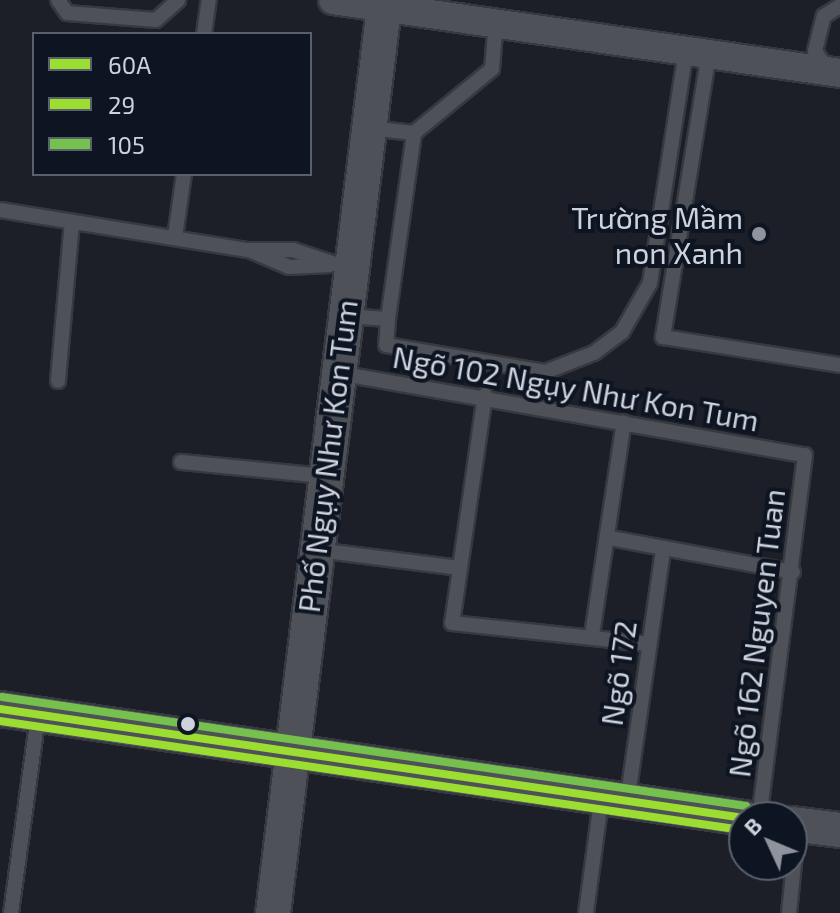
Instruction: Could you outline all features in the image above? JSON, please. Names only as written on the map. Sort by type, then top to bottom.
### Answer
[{"type":"street","points":[[333,0],[385,3],[697,51],[836,68]]},
{"type":"street","name":"Phố Ngụy Như Kon Tum","points":[[273,913],[344,316],[340,267],[369,128],[385,3]]},
{"type":"street","points":[[0,709],[291,755],[728,816]]},
{"type":"street","points":[[808,826],[840,830]]},
{"type":"lane","points":[[58,0],[67,13],[156,20],[178,0]]},
{"type":"lane","points":[[204,32],[209,0]]},
{"type":"lane","points":[[836,68],[815,51],[824,16],[840,6]]},
{"type":"lane","points":[[496,20],[492,69],[414,133],[386,345],[545,372],[594,353],[622,332],[644,299],[697,51]]},
{"type":"lane","points":[[697,51],[663,337],[840,365]]},
{"type":"lane","points":[[369,128],[414,133]]},
{"type":"lane","points":[[175,237],[184,176]]},
{"type":"lane","points":[[0,210],[248,250],[289,267],[340,267]]},
{"type":"lane","points":[[58,381],[72,222]]},
{"type":"lane","points":[[344,316],[388,319]]},
{"type":"lane","name":"Ngõ 102 Ngụy Như Kon Tum","points":[[338,373],[485,395],[805,455]]},
{"type":"lane","points":[[485,395],[452,623],[592,635],[647,644]]},
{"type":"lane","points":[[592,635],[610,538],[624,422]]},
{"type":"lane","name":"Ngõ 162 Nguyen Tuan","points":[[761,801],[793,572],[805,455]]},
{"type":"lane","points":[[181,462],[324,476]]},
{"type":"lane","points":[[610,538],[793,572]]},
{"type":"lane","points":[[315,549],[460,568]]},
{"type":"lane","name":"Ngõ 172","points":[[586,913],[614,802],[663,549]]},
{"type":"lane","points":[[11,913],[38,715]]},
{"type":"lane","points":[[789,913],[791,881]]},
{"type":"transit line","name":"105","points":[[2,697],[728,803]]},
{"type":"transit line","name":"60A","points":[[0,709],[728,816]]},
{"type":"transit line","name":"29","points":[[0,721],[728,828]]},
{"type":"place","name":"Trường Mầm non Xanh","points":[[759,234]]}]
